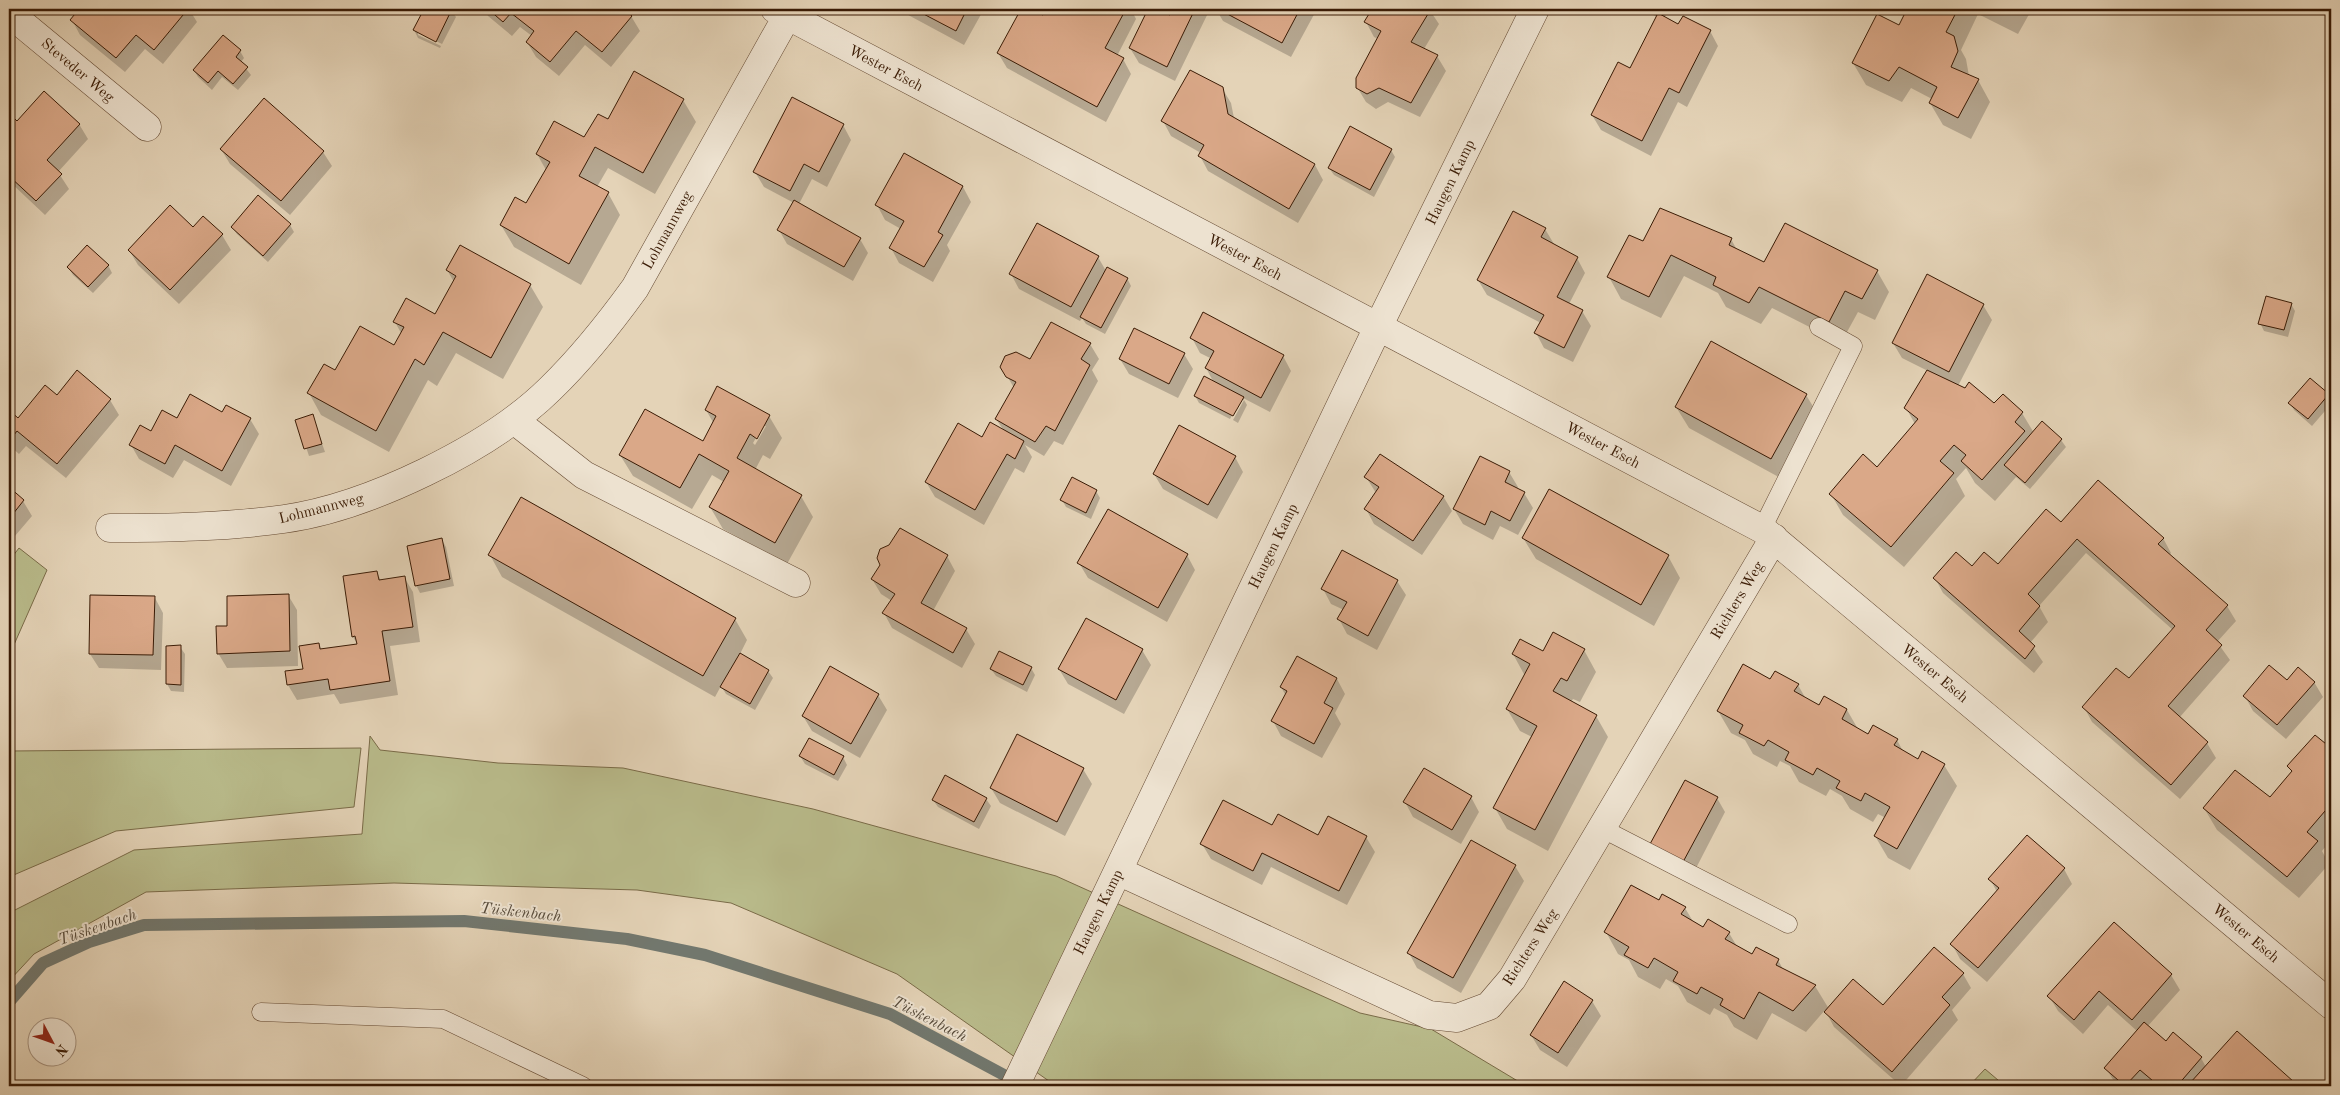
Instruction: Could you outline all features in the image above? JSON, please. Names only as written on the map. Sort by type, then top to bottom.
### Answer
[{"type":"street","name":"Haugen Kamp","points":[[1015,1086],[1378,327],[1535,9]]},
{"type":"street","name":"Wester Esch","points":[[785,11],[1768,533],[2331,1004]]},
{"type":"street","name":"Lohmannweg","points":[[110,528],[194,528],[285,518],[330,508],[374,495],[448,460],[514,420],[549,390],[580,358],[610,323],[635,288],[785,11]]},
{"type":"street","name":"Steveder Weg","points":[[9,13],[147,127]]},
{"type":"street","points":[[514,420],[584,475],[796,583]]},
{"type":"street","name":"Richters Weg","points":[[1118,870],[1429,1015],[1457,1018],[1489,1006],[1512,979],[1603,829],[1768,533]]},
{"type":"lane","points":[[1768,533],[1853,346],[1819,327]]},
{"type":"lane","points":[[1603,829],[1788,924]]},
{"type":"lane","points":[[261,1012],[443,1019],[584,1086]]},
{"type":"green space","points":[[19,548],[47,570],[9,656],[9,561]]},
{"type":"green space","points":[[370,736],[380,750],[498,763],[623,768],[813,809],[1056,876],[1360,1013],[1431,1029],[1526,1086],[1056,1086],[897,974],[731,903],[637,890],[394,883],[146,892],[34,954],[9,981],[9,913],[134,850],[362,834]]},
{"type":"green space","points":[[361,748],[354,807],[116,831],[9,877],[9,751]]},
{"type":"green space","points":[[1985,1069],[2005,1086],[1969,1086]]},
{"type":"building","points":[[79,9],[188,9],[154,50],[136,35],[116,58],[70,20]]},
{"type":"building","points":[[424,9],[452,9],[436,42],[413,30]]},
{"type":"building","points":[[488,9],[624,9],[632,16],[602,52],[576,31],[550,62],[526,42],[534,31],[511,13],[503,22]]},
{"type":"building","points":[[914,9],[967,9],[956,31]]},
{"type":"building","points":[[1021,9],[1030,9],[1043,15],[1047,9],[1126,9],[1105,48],[1124,58],[1097,107],[997,53]]},
{"type":"building","points":[[1148,9],[1158,9],[1170,15],[1173,9],[1195,9],[1167,67],[1129,48]]},
{"type":"building","points":[[1218,9],[1300,9],[1282,43]]},
{"type":"building","points":[[1372,9],[1431,9],[1411,42],[1438,55],[1411,103],[1379,88],[1367,94],[1356,88],[1356,78],[1381,31],[1364,22]]},
{"type":"building","points":[[1907,9],[1958,9],[1946,32],[1954,36],[1958,51],[1951,67],[1979,79],[1958,118],[1929,103],[1937,87],[1899,67],[1889,81],[1852,63],[1877,14],[1899,25]]},
{"type":"building","points":[[1658,13],[1678,24],[1683,16],[1711,30],[1679,93],[1669,88],[1642,141],[1591,115],[1618,62],[1630,68]]},
{"type":"building","points":[[223,35],[241,50],[236,57],[248,67],[233,84],[218,71],[208,83],[193,70]]},
{"type":"building","points":[[1190,70],[1223,87],[1228,114],[1315,164],[1289,209],[1198,156],[1204,145],[1161,121]]},
{"type":"building","points":[[634,71],[684,99],[643,173],[595,147],[579,176],[609,192],[569,264],[500,225],[515,197],[526,203],[550,162],[536,154],[554,121],[584,137],[598,114],[608,119]]},
{"type":"building","points":[[44,91],[80,124],[47,160],[62,174],[36,201],[9,176],[9,113],[17,121]]},
{"type":"building","points":[[792,97],[844,124],[819,172],[804,164],[790,191],[753,172]]},
{"type":"building","points":[[264,98],[324,151],[281,201],[220,149]]},
{"type":"building","points":[[1350,126],[1392,149],[1370,190],[1328,168]]},
{"type":"building","points":[[904,153],[963,186],[938,232],[943,235],[924,267],[889,248],[904,221],[875,205]]},
{"type":"building","points":[[258,195],[291,224],[263,256],[231,227]]},
{"type":"building","points":[[794,200],[861,238],[844,267],[777,230]]},
{"type":"building","points":[[170,205],[193,227],[203,216],[223,234],[170,290],[128,250]]},
{"type":"building","points":[[1660,208],[1732,238],[1729,245],[1764,262],[1785,223],[1878,270],[1862,299],[1845,291],[1829,322],[1759,287],[1749,303],[1713,285],[1716,277],[1671,255],[1649,297],[1607,277],[1629,235],[1643,241]]},
{"type":"building","points":[[1513,211],[1546,228],[1541,237],[1578,257],[1557,297],[1583,310],[1564,348],[1534,333],[1544,315],[1477,280]]},
{"type":"building","points":[[1037,223],[1099,256],[1071,307],[1009,274]]},
{"type":"building","points":[[87,245],[109,265],[88,287],[67,267]]},
{"type":"building","points":[[460,245],[531,284],[491,358],[443,332],[424,365],[415,359],[376,431],[307,393],[324,364],[335,370],[360,326],[394,345],[404,327],[393,322],[406,298],[435,314],[456,276],[446,270]]},
{"type":"building","points":[[1107,267],[1128,278],[1101,328],[1080,317]]},
{"type":"building","points":[[1927,274],[1984,304],[1949,372],[1892,343]]},
{"type":"building","points":[[2266,296],[2292,303],[2284,330],[2258,324]]},
{"type":"building","points":[[1203,312],[1284,355],[1261,398],[1205,368],[1214,351],[1190,338]]},
{"type":"building","points":[[1051,322],[1091,343],[1081,359],[1090,365],[1055,431],[1046,426],[1035,442],[995,419],[1016,382],[1006,377],[1000,367],[1005,356],[1016,352],[1030,359]]},
{"type":"building","points":[[1134,328],[1185,353],[1169,384],[1119,359]]},
{"type":"building","points":[[1711,341],[1807,394],[1771,459],[1675,407]]},
{"type":"building","points":[[77,370],[111,399],[57,464],[17,431],[10,440],[9,410],[18,418],[45,385],[57,395]]},
{"type":"building","points":[[1927,370],[1965,388],[1969,382],[1994,403],[2003,394],[2023,412],[2015,422],[2025,431],[1982,480],[1961,461],[1966,455],[1954,445],[1940,461],[1954,473],[1891,547],[1829,494],[1863,454],[1877,467],[1918,419],[1904,408]]},
{"type":"building","points":[[1204,376],[1244,397],[1233,416],[1194,396]]},
{"type":"building","points":[[2310,378],[2329,394],[2308,419],[2288,403]]},
{"type":"building","points":[[717,386],[770,415],[757,439],[750,434],[737,458],[802,495],[775,543],[709,507],[729,471],[699,454],[680,488],[619,455],[645,409],[703,441],[716,416],[705,410]]},
{"type":"building","points":[[190,394],[222,412],[226,405],[251,418],[222,471],[175,445],[165,464],[129,445],[140,425],[151,431],[162,410],[177,418]]},
{"type":"building","points":[[313,414],[322,444],[304,449],[295,420]]},
{"type":"building","points":[[2042,421],[2062,439],[2025,483],[2004,465]]},
{"type":"building","points":[[990,422],[1024,441],[1015,459],[1007,454],[975,510],[925,482],[958,423],[982,437]]},
{"type":"building","points":[[1179,425],[1236,456],[1208,505],[1153,474]]},
{"type":"building","points":[[1380,454],[1444,496],[1413,541],[1364,509],[1379,487],[1364,477]]},
{"type":"building","points":[[1480,456],[1510,471],[1505,482],[1525,492],[1510,521],[1491,511],[1485,525],[1453,509]]},
{"type":"building","points":[[1072,477],[1097,490],[1086,513],[1060,500]]},
{"type":"building","points":[[2098,480],[2164,538],[2158,544],[2228,605],[2206,630],[2222,645],[2168,706],[2208,742],[2171,785],[2082,707],[2116,668],[2129,678],[2175,626],[2077,539],[2028,594],[2040,606],[2019,631],[2035,646],[2025,659],[1933,578],[1956,552],[1972,566],[1984,552],[1998,564],[2046,509],[2061,522]]},
{"type":"building","points":[[9,487],[24,500],[9,519]]},
{"type":"building","points":[[1549,489],[1669,555],[1641,605],[1522,538]]},
{"type":"building","points":[[521,497],[736,618],[703,676],[488,555]]},
{"type":"building","points":[[1108,509],[1188,554],[1158,608],[1077,563]]},
{"type":"building","points":[[900,528],[948,555],[921,603],[967,628],[953,653],[882,613],[895,594],[871,579],[880,565],[877,558],[880,549],[889,545]]},
{"type":"building","points":[[442,538],[450,579],[415,586],[407,546]]},
{"type":"building","points":[[1342,550],[1398,580],[1368,636],[1337,619],[1347,602],[1321,589]]},
{"type":"building","points":[[377,571],[379,580],[405,576],[413,627],[382,631],[390,681],[330,690],[328,679],[287,685],[285,671],[303,669],[299,646],[319,643],[320,649],[357,644],[355,636],[352,637],[343,576]]},
{"type":"building","points":[[289,594],[290,651],[217,654],[216,626],[227,626],[227,596]]},
{"type":"building","points":[[90,595],[155,596],[153,655],[89,654]]},
{"type":"building","points":[[1086,618],[1143,649],[1116,700],[1058,669]]},
{"type":"building","points":[[1553,632],[1585,649],[1567,681],[1561,678],[1553,691],[1597,715],[1535,830],[1493,808],[1537,726],[1506,709],[1530,664],[1512,654],[1520,639],[1543,651]]},
{"type":"building","points":[[181,645],[181,685],[166,684],[166,646]]},
{"type":"building","points":[[999,651],[1032,667],[1023,685],[990,669]]},
{"type":"building","points":[[740,653],[769,670],[750,704],[720,687]]},
{"type":"building","points":[[1297,656],[1337,678],[1324,703],[1333,708],[1314,744],[1271,721],[1287,691],[1280,687]]},
{"type":"building","points":[[1743,664],[1770,679],[1775,671],[1799,684],[1794,691],[1819,705],[1824,696],[1847,709],[1842,719],[1868,734],[1873,725],[1898,739],[1894,745],[1918,759],[1922,751],[1945,764],[1897,849],[1874,836],[1890,807],[1865,793],[1861,801],[1836,788],[1840,781],[1817,768],[1813,775],[1785,760],[1789,752],[1768,740],[1764,746],[1739,733],[1743,725],[1717,711]]},
{"type":"building","points":[[2269,665],[2287,680],[2298,667],[2315,682],[2277,725],[2243,696]]},
{"type":"building","points":[[830,666],[879,694],[851,744],[802,716]]},
{"type":"building","points":[[1017,734],[1084,768],[1057,822],[990,788]]},
{"type":"building","points":[[2315,735],[2331,748],[2331,804],[2307,832],[2318,841],[2287,877],[2203,808],[2235,770],[2270,797],[2292,771],[2287,766]]},
{"type":"building","points":[[809,738],[844,756],[834,775],[799,756]]},
{"type":"building","points":[[1424,768],[1472,796],[1452,830],[1403,802]]},
{"type":"building","points":[[945,775],[987,798],[974,822],[932,800]]},
{"type":"building","points":[[1685,780],[1718,797],[1683,862],[1650,844]]},
{"type":"building","points":[[1223,800],[1272,825],[1278,814],[1318,835],[1328,816],[1367,836],[1339,891],[1262,853],[1253,871],[1200,844]]},
{"type":"building","points":[[2027,835],[2065,868],[1978,968],[1950,944],[1999,888],[1988,879]]},
{"type":"building","points":[[1471,840],[1516,865],[1453,978],[1407,953]]},
{"type":"building","points":[[1631,885],[1659,900],[1662,894],[1686,907],[1681,914],[1703,927],[1708,919],[1730,932],[1725,939],[1752,954],[1756,947],[1779,959],[1776,965],[1816,985],[1793,1011],[1759,992],[1744,1019],[1720,1005],[1723,999],[1701,987],[1697,994],[1673,981],[1678,972],[1654,958],[1648,968],[1624,955],[1629,947],[1604,932]]},
{"type":"building","points":[[2114,922],[2172,974],[2132,1020],[2099,991],[2074,1020],[2047,996]]},
{"type":"building","points":[[1934,947],[1964,973],[1942,997],[1950,1005],[1892,1072],[1824,1012],[1853,979],[1883,1005]]},
{"type":"building","points":[[1564,981],[1593,1000],[1558,1053],[1530,1035]]},
{"type":"building","points":[[2144,1022],[2166,1041],[2173,1032],[2202,1057],[2177,1086],[2159,1086],[2140,1070],[2125,1086],[2104,1068]]},
{"type":"building","points":[[2237,1031],[2294,1082],[2290,1086],[2194,1086],[2190,1083]]},
{"type":"waterway","name":"Tüskenbach","points":[[9,1002],[43,963],[89,942],[144,925],[464,921],[627,939],[705,955],[890,1014],[1019,1083]]}]
